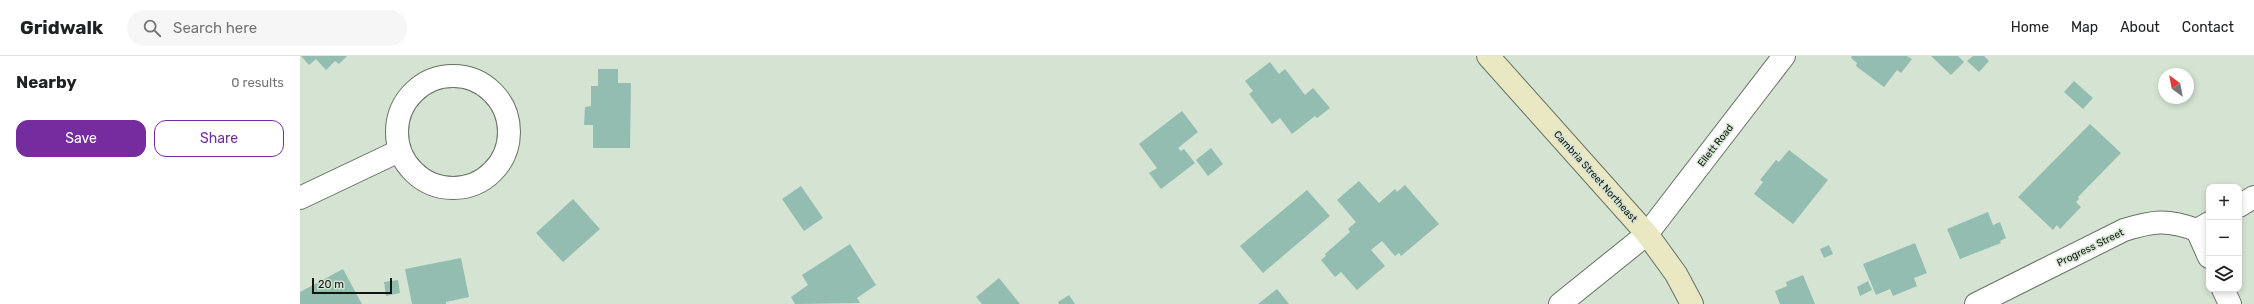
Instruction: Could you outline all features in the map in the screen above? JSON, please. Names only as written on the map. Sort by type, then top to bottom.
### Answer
[{"type":"main road","name":"Cambria Street Northeast","points":[[1488,56],[1647,234],[1676,274],[1692,304]]},
{"type":"street","name":"Ellett Road","points":[[1560,304],[1647,234],[1784,56]]},
{"type":"street","points":[[440,77],[467,77],[487,86],[502,103],[510,123],[509,146],[500,165],[484,181],[459,189],[434,186],[413,173],[399,151],[396,129],[401,107],[415,89],[440,77]]},
{"type":"street","points":[[300,198],[399,151]]},
{"type":"street","points":[[2242,204],[2254,197]]},
{"type":"street","name":"Progress Street","points":[[1976,304],[2124,230],[2149,223],[2176,222],[2203,226]]},
{"type":"street","points":[[2203,226],[2209,256]]},
{"type":"street","points":[[2224,292],[2230,304]]},
{"type":"building","points":[[301,56],[347,56],[339,64],[335,61],[326,70],[316,59],[309,65]]},
{"type":"building","points":[[1852,56],[1907,56],[1912,59],[1901,73],[1897,70],[1884,87],[1856,66],[1857,63],[1851,58]]},
{"type":"building","points":[[1931,56],[1958,56],[1964,62],[1951,75]]},
{"type":"building","points":[[1973,56],[1984,56],[1989,61],[1979,72],[1967,61]]},
{"type":"building","points":[[1270,62],[1279,74],[1285,69],[1305,95],[1313,88],[1330,108],[1317,118],[1315,116],[1292,134],[1280,118],[1272,124],[1249,94],[1253,91],[1245,81]]},
{"type":"building","points":[[598,69],[618,69],[618,83],[631,83],[630,148],[593,148],[593,125],[584,125],[585,107],[591,106],[591,86],[598,86]]},
{"type":"building","points":[[2074,81],[2093,98],[2083,109],[2064,92]]},
{"type":"building","points":[[1182,111],[1198,132],[1178,148],[1181,151],[1184,149],[1195,163],[1161,189],[1149,173],[1157,168],[1139,144]]},
{"type":"building","points":[[2090,124],[2121,153],[2078,197],[2079,199],[2076,202],[2081,207],[2060,229],[2057,225],[2053,230],[2018,197]]},
{"type":"building","points":[[1211,148],[1223,164],[1208,176],[1196,160]]},
{"type":"building","points":[[1789,150],[1828,180],[1793,224],[1754,194],[1763,182],[1760,180],[1776,160],[1779,162]]},
{"type":"building","points":[[1359,181],[1379,203],[1395,189],[1397,192],[1405,185],[1439,224],[1401,256],[1399,253],[1395,256],[1382,241],[1371,250],[1385,266],[1357,290],[1341,272],[1335,277],[1321,260],[1326,256],[1325,254],[1350,232],[1348,229],[1356,222],[1337,200]]},
{"type":"building","points":[[801,186],[823,218],[804,231],[782,199]]},
{"type":"building","points":[[1307,190],[1330,216],[1263,273],[1240,246]]},
{"type":"building","points":[[573,199],[600,229],[563,262],[536,233]]},
{"type":"building","points":[[1988,212],[1993,225],[2000,222],[2006,238],[2000,241],[2001,243],[1960,259],[1947,229]]},
{"type":"building","points":[[1915,243],[1927,273],[1914,278],[1917,286],[1893,296],[1890,289],[1876,295],[1863,264]]},
{"type":"building","points":[[850,244],[876,285],[857,298],[860,303],[795,304],[791,297],[808,285],[802,275]]},
{"type":"building","points":[[1829,245],[1833,254],[1824,258],[1820,249]]},
{"type":"building","points":[[461,258],[469,297],[446,302],[446,304],[412,304],[405,269]]},
{"type":"building","points":[[343,269],[362,304],[300,304],[300,292]]},
{"type":"building","points":[[1803,275],[1815,304],[1780,304],[1775,291],[1787,286],[1786,282]]},
{"type":"building","points":[[999,278],[1020,304],[982,304],[976,297]]},
{"type":"building","points":[[398,280],[400,293],[386,296],[384,282]]},
{"type":"building","points":[[1868,281],[1872,290],[1860,296],[1857,287]]},
{"type":"building","points":[[1277,289],[1289,304],[1258,304]]},
{"type":"building","points":[[1069,295],[1075,304],[1059,304],[1058,302]]}]
